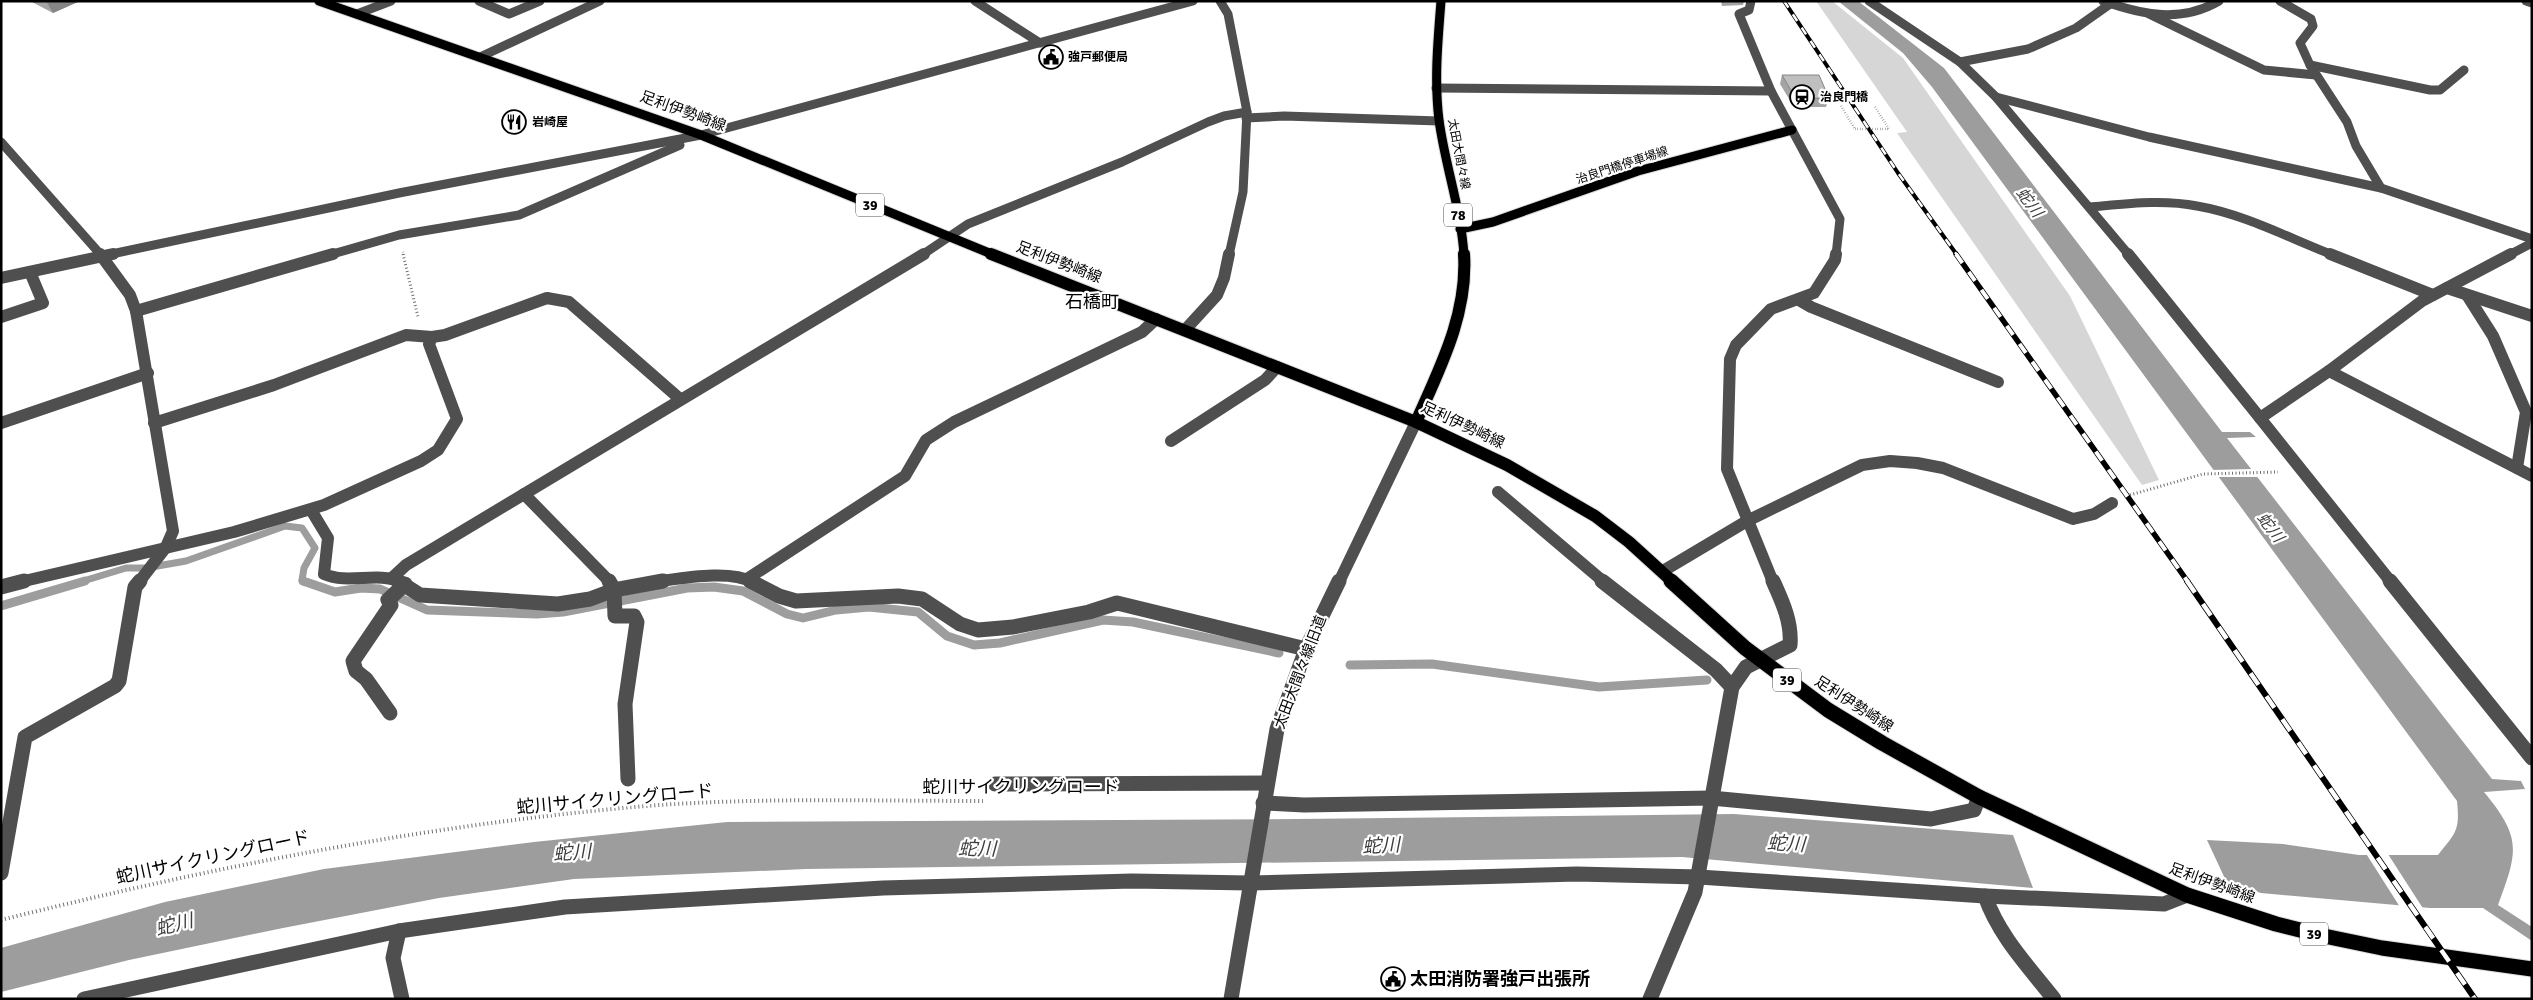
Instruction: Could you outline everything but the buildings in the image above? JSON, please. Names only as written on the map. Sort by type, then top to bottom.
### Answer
[{"type":"main road","name":"足利伊勢崎線","points":[[319,1],[701,136],[950,238],[1416,422],[1507,464],[1551,489],[1615,532],[1663,571],[1745,648],[1828,710],[1882,743],[1980,796],[2187,894],[2276,924],[2324,936],[2382,948],[2532,969]]},
{"type":"main road","name":"太田大間々線","points":[[1416,422],[1452,335],[1464,282],[1460,229],[1439,121],[1436,88],[1441,1]]},
{"type":"main road","name":"治良門橋停車場線","points":[[1460,229],[1493,222],[1638,172],[1792,130]]},
{"type":"street","points":[[357,14],[390,1]]},
{"type":"street","points":[[479,1],[509,14],[540,1]]},
{"type":"street","points":[[480,57],[600,1]]},
{"type":"street","points":[[975,1],[1040,43]]},
{"type":"street","points":[[1,278],[399,193],[701,136],[1193,1]]},
{"type":"street","points":[[1185,330],[1217,295],[1224,278],[1243,192],[1246,115],[1228,14],[1220,1]]},
{"type":"street","points":[[1650,999],[1695,892],[1732,687],[1746,667],[1790,645],[1792,633],[1785,609],[1746,522],[1727,469],[1730,359],[1736,345],[1770,310],[1799,300],[1814,292],[1835,260],[1839,246],[1840,219],[1772,91],[1739,14],[1749,10],[1751,1]]},
{"type":"street","points":[[1869,1],[1960,62],[1996,97],[2090,207],[2532,758]]},
{"type":"street","points":[[2149,14],[2184,15],[2199,12],[2219,1]]},
{"type":"street","points":[[2280,1],[2311,19],[2313,26],[2304,35],[2300,43],[2310,66],[2347,122],[2356,146],[2381,188]]},
{"type":"street","points":[[2526,1],[2532,4]]},
{"type":"street","points":[[1960,62],[2028,49],[2076,28],[2107,2],[2149,14],[2264,70],[2316,75]]},
{"type":"street","points":[[2310,66],[2430,90],[2440,90],[2464,70]]},
{"type":"street","points":[[1436,88],[1772,91]]},
{"type":"street","points":[[1996,97],[2149,137],[2381,188],[2532,239]]},
{"type":"street","points":[[392,578],[406,565],[984,216],[1122,162],[1224,116],[1246,115],[1439,121]]},
{"type":"street","points":[[136,311],[399,235],[518,215],[701,136]]},
{"type":"street","points":[[1,142],[102,256],[130,295],[136,311],[148,373],[154,423],[173,531],[166,547],[135,587],[119,681],[114,686],[26,737],[1,873]]},
{"type":"street","points":[[2090,207],[2176,202],[2208,208],[2232,215],[2433,295]]},
{"type":"street","points":[[2260,418],[2329,371],[2382,329],[2433,295],[2532,243]]},
{"type":"street","points":[[1,317],[43,303],[30,272]]},
{"type":"street","points":[[2446,288],[2532,316]]},
{"type":"street","points":[[2467,295],[2493,336],[2526,412],[2517,468]]},
{"type":"street","points":[[154,423],[274,385],[394,339],[414,334],[432,337],[444,335],[547,298],[561,299],[569,302],[680,399]]},
{"type":"street","points":[[1799,300],[1811,307],[1998,382]]},
{"type":"street","points":[[747,579],[905,476],[926,440],[954,422],[1142,332],[1156,319]]},
{"type":"street","points":[[1,587],[206,539],[311,510],[421,461],[438,450],[456,419],[429,344],[432,337]]},
{"type":"street","points":[[1171,441],[1265,380],[1277,367]]},
{"type":"street","points":[[2329,371],[2532,476]]},
{"type":"street","points":[[1,422],[148,373]]},
{"type":"street","name":"太田大間々線旧道","points":[[1231,999],[1277,729],[1306,649],[1416,422]]},
{"type":"street","points":[[1663,571],[1746,522],[1862,465],[1880,460],[1924,462],[2074,519],[2086,519],[2098,514],[2112,503]]},
{"type":"street","points":[[1498,492],[1623,598],[1716,670],[1732,687]]},
{"type":"street","points":[[524,494],[608,579],[614,590],[615,616],[634,616],[637,622],[625,704],[628,779]]},
{"type":"street","points":[[311,510],[328,538],[324,574],[333,579],[392,578],[405,584],[420,595],[558,604],[590,599],[614,590],[652,582],[693,577],[747,579],[780,596],[796,601],[898,596],[922,599],[960,624],[978,630],[1013,627],[1089,612],[1117,603],[1306,649]]},
{"type":"street","points":[[390,713],[366,679],[356,671],[353,661],[392,605],[388,600],[405,584]]},
{"type":"street","points":[[995,784],[1267,783]]},
{"type":"street","points":[[1263,807],[1710,803],[1931,819],[1974,810],[1980,796]]},
{"type":"street","points":[[84,999],[399,931],[565,907],[883,888],[1132,881],[1700,872],[1985,896],[2164,904],[2187,894]]},
{"type":"street","points":[[1985,896],[1988,908],[2007,938],[2054,999]]},
{"type":"street","points":[[399,931],[393,958],[402,999]]},
{"type":"path","points":[[1841,106],[1855,129],[1889,128],[1875,108]]},
{"type":"path","points":[[399,235],[419,324],[414,334]]},
{"type":"path","points":[[2112,503],[2127,496],[2203,474],[2284,472]]},
{"type":"path","name":"蛇川サイクリングロード","points":[[1,920],[92,896],[233,865],[373,839],[635,807],[790,801],[986,801]]},
{"type":"shaded area","points":[[1816,1],[1832,1],[1903,58],[2070,296],[2159,480],[2142,485],[1897,133],[1907,132]]},
{"type":"water","name":"蛇川","points":[[1838,1],[1858,1],[1944,68],[2222,432],[2250,432],[2256,437],[2227,438],[2492,779],[2521,781],[2525,789],[2484,792],[2505,821],[2513,846],[2510,871],[2498,905],[2532,927],[2532,941],[2483,908],[2430,908],[2261,893],[2227,883],[2207,840],[2283,844],[2359,855],[2438,855],[2455,831],[2458,819],[2457,801],[1932,87],[1903,53]]},
{"type":"water","name":"蛇川","points":[[1734,814],[2013,835],[2033,888],[1682,857],[806,869],[574,879],[439,898],[283,928],[129,960],[1,992],[1,948],[165,902],[324,869],[534,842],[727,822],[1297,819]]},
{"type":"pier","points":[[2253,469],[2259,477],[2216,477],[2210,470]]},
{"type":"pier","points":[[2386,851],[2424,910],[2400,907],[2365,852]]},
{"type":"waterway","points":[[80,582],[126,568],[146,568],[186,561],[285,526],[302,528],[315,548],[304,568],[303,581]]},
{"type":"waterway","points":[[1,606],[85,581]]},
{"type":"waterway","points":[[303,581],[335,592],[361,588],[380,589],[427,610],[537,614],[563,612],[687,588],[714,587],[743,591],[787,614],[803,618],[836,610],[869,607],[918,612],[947,636],[974,645],[1000,643],[1103,620],[1133,622],[1279,653]]},
{"type":"waterway","points":[[1350,665],[1432,664],[1599,687],[1707,680]]},
{"type":"railway","points":[[1784,1],[1898,173],[1957,255]]},
{"type":"railway","points":[[1956,254],[2188,582]]},
{"type":"railway","points":[[2187,581],[2475,999]]},
{"type":"place","name":"強戸郵便局","points":[[1051,57]]},
{"type":"place","name":"治良門橋","points":[[1802,97]]},
{"type":"place","name":"岩崎屋","points":[[514,122]]},
{"type":"place","name":"太田消防署強戸出張所","points":[[1393,979]]},
{"type":"district","name":"石橋町","points":[[1092,302]]}]
